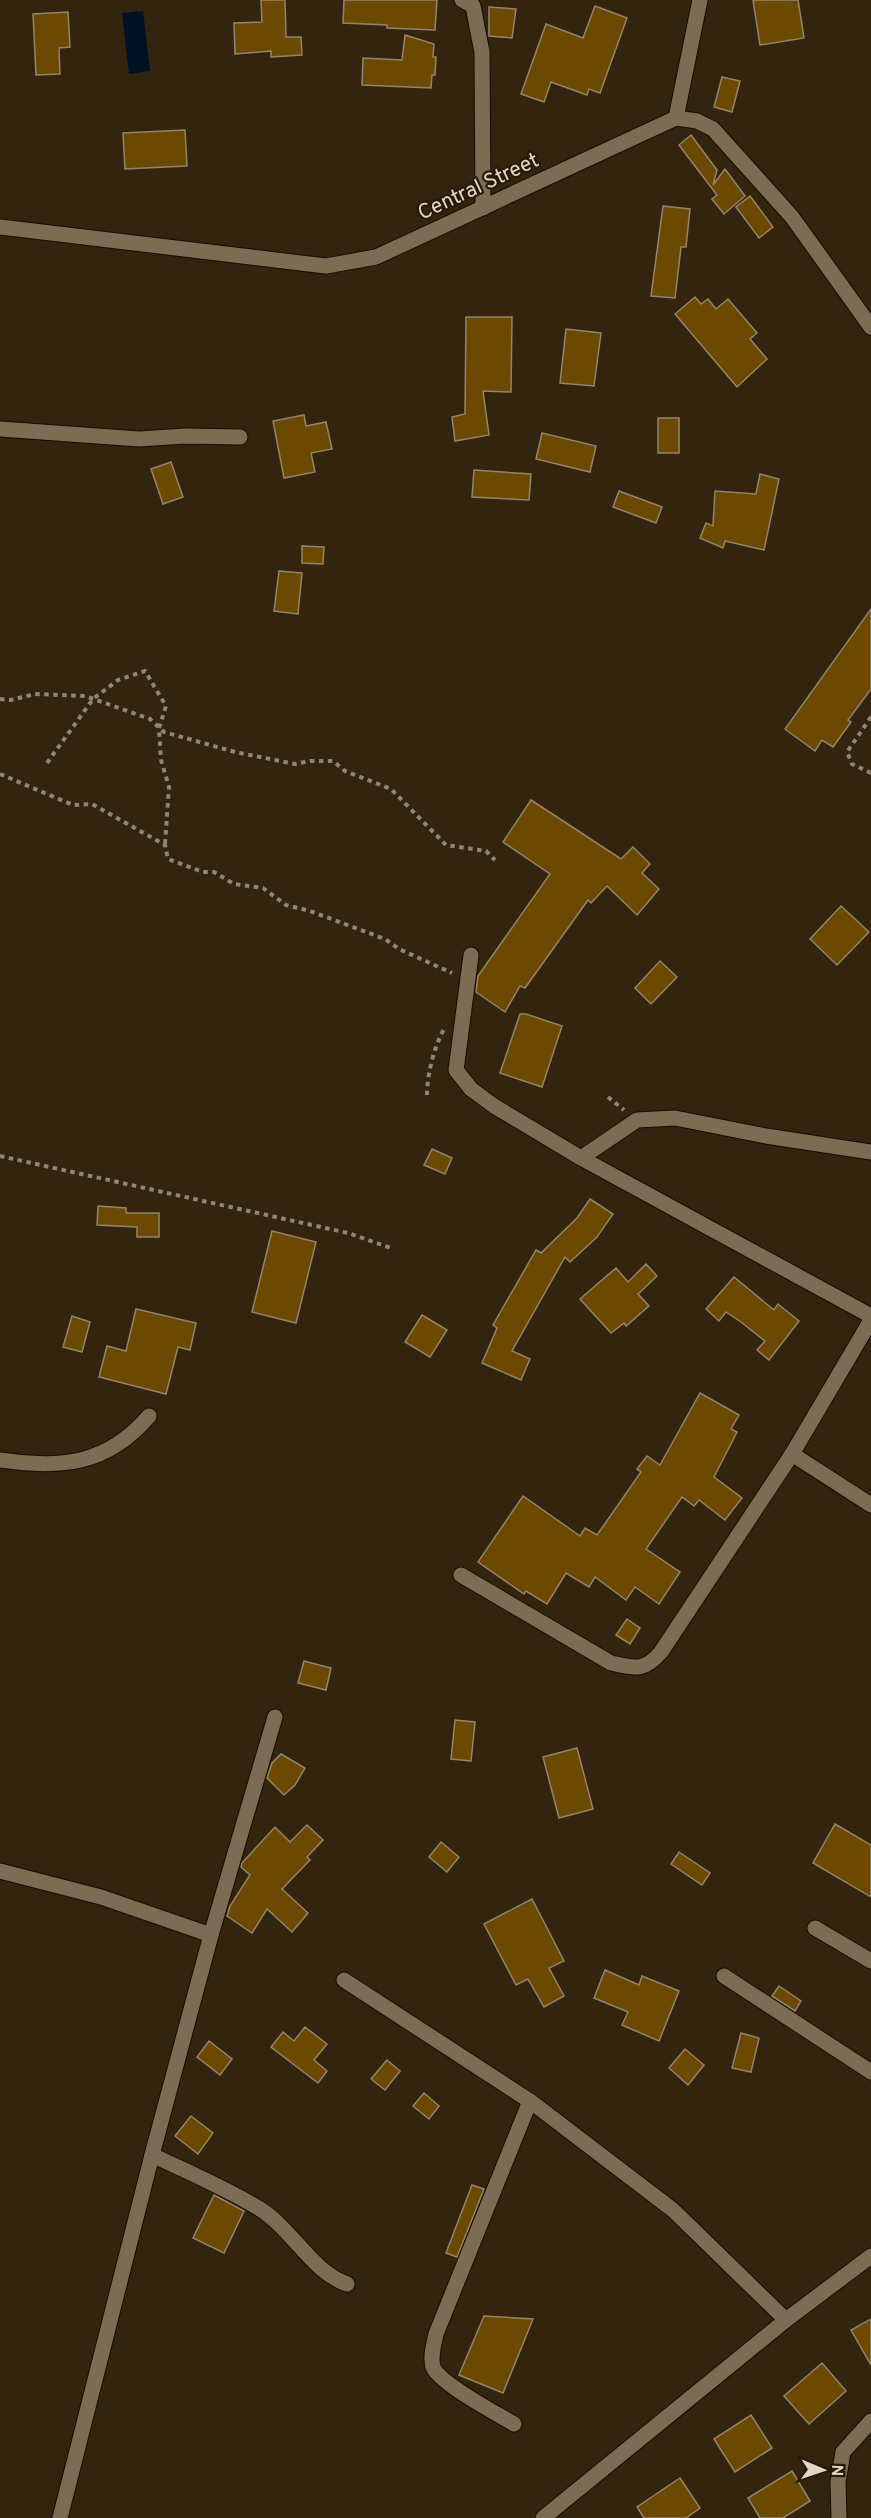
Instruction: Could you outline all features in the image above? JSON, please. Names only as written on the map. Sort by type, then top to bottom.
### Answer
[{"type":"street","points":[[462,0],[473,6],[482,52],[483,208]]},
{"type":"street","points":[[700,0],[676,118],[697,121],[713,129],[792,217],[871,327]]},
{"type":"street","name":"Central Street","points":[[0,227],[326,266],[376,256],[676,118]]},
{"type":"street","points":[[0,429],[140,439],[185,436],[240,437]]},
{"type":"street","points":[[461,1575],[611,1663],[634,1668],[649,1665],[661,1652],[792,1454],[871,1318],[581,1158],[494,1106],[471,1089],[456,1070],[471,954]]},
{"type":"street","points":[[581,1158],[637,1120],[675,1118],[766,1136],[871,1152]]},
{"type":"street","points":[[0,1460],[57,1465],[90,1458],[107,1451],[128,1437],[149,1416]]},
{"type":"street","points":[[792,1454],[871,1505]]},
{"type":"street","points":[[60,2518],[152,2154],[211,1935],[275,1717]]},
{"type":"street","points":[[0,1871],[101,1897],[211,1935]]},
{"type":"street","points":[[814,1928],[871,1961]]},
{"type":"street","points":[[724,1976],[871,2072]]},
{"type":"street","points":[[344,1980],[530,2101],[673,2210],[786,2320]]},
{"type":"street","points":[[514,2424],[441,2379],[434,2367],[432,2354],[436,2334],[530,2101]]},
{"type":"street","points":[[152,2154],[261,2209],[284,2226],[334,2280],[347,2284]]},
{"type":"street","points":[[543,2518],[786,2320],[871,2256]]},
{"type":"street","points":[[838,2518],[838,2482],[843,2452],[871,2421]]},
{"type":"path","points":[[47,763],[93,699],[118,680],[145,671],[165,706],[159,728],[161,760],[169,787],[165,845],[168,859],[203,872],[214,872],[234,884],[263,888],[286,905],[310,910],[385,939],[425,962],[459,976]]},
{"type":"path","points":[[0,699],[11,700],[35,694],[85,696],[150,719],[164,732],[235,752],[295,764],[309,761],[333,761],[345,771],[391,789],[446,845],[486,850],[495,860]]},
{"type":"path","points":[[871,717],[847,752],[852,764],[871,773]]},
{"type":"path","points":[[0,774],[73,805],[92,804],[165,845]]},
{"type":"path","points":[[427,1095],[427,1077],[438,1039],[447,1022]]},
{"type":"path","points":[[0,1156],[348,1233],[391,1248]]},
{"type":"water","points":[[143,11],[150,71],[129,74],[122,13]]},
{"type":"building","points":[[261,0],[285,0],[286,37],[301,37],[302,55],[271,57],[271,51],[235,54],[234,23],[262,22]]},
{"type":"building","points":[[344,0],[437,0],[435,30],[343,23]]},
{"type":"building","points":[[753,0],[798,0],[804,38],[760,45]]},
{"type":"building","points":[[595,6],[627,18],[600,93],[589,89],[587,95],[551,82],[544,102],[521,94],[546,24],[583,38]]},
{"type":"building","points":[[489,7],[516,9],[512,38],[489,36]]},
{"type":"building","points":[[68,12],[70,47],[59,48],[60,74],[36,75],[33,14]]},
{"type":"building","points":[[405,35],[434,44],[435,75],[432,75],[431,88],[362,85],[363,58],[402,60]]},
{"type":"building","points":[[722,77],[740,81],[732,112],[714,107]]},
{"type":"building","points":[[185,130],[187,166],[125,169],[123,133]]},
{"type":"building","points":[[691,135],[717,170],[713,185],[725,169],[745,196],[724,214],[712,199],[717,195],[679,145]]},
{"type":"building","points":[[750,196],[773,227],[759,238],[736,207]]},
{"type":"building","points":[[663,206],[690,209],[686,247],[681,247],[675,298],[651,296]]},
{"type":"building","points":[[695,297],[701,304],[708,299],[716,309],[728,299],[757,333],[750,339],[767,359],[737,387],[675,314]]},
{"type":"building","points":[[466,317],[512,317],[511,392],[483,391],[489,435],[455,441],[452,417],[465,414]]},
{"type":"building","points":[[566,329],[601,333],[594,386],[560,383]]},
{"type":"building","points":[[304,415],[306,426],[326,422],[332,449],[311,453],[315,472],[284,478],[273,421]]},
{"type":"building","points":[[658,418],[679,418],[679,453],[658,453]]},
{"type":"building","points":[[542,433],[596,446],[590,472],[536,459]]},
{"type":"building","points":[[171,462],[183,497],[163,504],[151,469]]},
{"type":"building","points":[[474,470],[531,474],[529,500],[472,497]]},
{"type":"building","points":[[760,474],[779,479],[764,550],[725,541],[723,548],[700,538],[706,523],[713,526],[715,491],[756,494]]},
{"type":"building","points":[[619,491],[662,507],[656,523],[613,507]]},
{"type":"building","points":[[302,546],[324,547],[323,564],[302,563]]},
{"type":"building","points":[[279,571],[302,573],[298,614],[274,611]]},
{"type":"building","points":[[871,609],[871,689],[848,720],[851,722],[833,747],[822,740],[815,751],[785,729]]},
{"type":"building","points":[[531,800],[621,859],[633,847],[650,864],[642,873],[659,889],[637,915],[607,886],[591,903],[588,900],[525,988],[520,986],[505,1012],[476,992],[478,976],[550,874],[503,842]]},
{"type":"building","points":[[841,906],[869,932],[837,965],[810,939]]},
{"type":"building","points":[[660,961],[677,977],[651,1004],[635,988]]},
{"type":"building","points":[[520,1014],[562,1026],[542,1087],[500,1073]]},
{"type":"building","points":[[432,1149],[452,1158],[445,1174],[424,1165]]},
{"type":"building","points":[[590,1199],[613,1214],[597,1237],[570,1262],[565,1257],[512,1351],[530,1359],[521,1380],[482,1363],[497,1328],[493,1325],[536,1250],[541,1253],[577,1218]]},
{"type":"building","points":[[98,1206],[126,1208],[126,1213],[159,1213],[159,1237],[137,1237],[137,1227],[97,1225]]},
{"type":"building","points":[[272,1231],[316,1242],[296,1323],[252,1312]]},
{"type":"building","points":[[646,1264],[657,1276],[638,1294],[649,1306],[626,1326],[624,1323],[611,1333],[580,1299],[616,1268],[628,1282]]},
{"type":"building","points":[[734,1277],[774,1310],[778,1304],[799,1321],[769,1360],[757,1350],[765,1341],[726,1312],[719,1321],[706,1309]]},
{"type":"building","points":[[136,1309],[196,1323],[190,1350],[178,1347],[166,1394],[99,1377],[107,1346],[126,1351]]},
{"type":"building","points":[[422,1315],[447,1330],[430,1357],[405,1342]]},
{"type":"building","points":[[72,1316],[90,1322],[82,1352],[63,1347]]},
{"type":"building","points":[[700,1393],[739,1415],[731,1429],[737,1432],[714,1477],[742,1498],[725,1520],[699,1500],[694,1506],[682,1497],[646,1549],[680,1572],[659,1604],[635,1587],[626,1600],[595,1577],[589,1587],[566,1573],[547,1604],[526,1591],[524,1594],[478,1562],[523,1496],[580,1536],[585,1528],[597,1535],[641,1472],[637,1469],[647,1456],[660,1465]]},
{"type":"building","points":[[627,1619],[640,1628],[630,1644],[616,1635]]},
{"type":"building","points":[[304,1661],[331,1668],[326,1690],[298,1683]]},
{"type":"building","points":[[455,1720],[475,1722],[471,1761],[451,1759]]},
{"type":"building","points":[[577,1748],[593,1809],[559,1818],[543,1757]]},
{"type":"building","points":[[281,1754],[305,1768],[295,1785],[284,1795],[267,1778],[272,1763]]},
{"type":"building","points":[[835,1824],[871,1845],[871,1897],[813,1863]]},
{"type":"building","points":[[307,1825],[323,1840],[307,1857],[310,1860],[282,1889],[308,1913],[292,1932],[267,1909],[252,1933],[227,1916],[230,1906],[250,1875],[241,1867],[242,1863],[275,1827],[290,1842]]},
{"type":"building","points":[[441,1842],[459,1857],[447,1872],[429,1857]]},
{"type":"building","points":[[679,1852],[710,1873],[702,1885],[671,1864]]},
{"type":"building","points":[[532,1899],[564,1961],[549,1968],[564,1996],[544,2007],[528,1979],[516,1985],[484,1924]]},
{"type":"building","points":[[605,1970],[639,1985],[642,1976],[679,1991],[659,2041],[622,2025],[628,2012],[594,1998]]},
{"type":"building","points":[[779,1986],[801,2001],[795,2011],[772,1996]]},
{"type":"building","points":[[305,2027],[327,2044],[314,2060],[327,2071],[318,2083],[271,2047],[283,2032],[294,2041]]},
{"type":"building","points":[[741,2033],[759,2038],[751,2072],[732,2068]]},
{"type":"building","points":[[209,2041],[232,2059],[220,2075],[197,2057]]},
{"type":"building","points":[[685,2049],[704,2065],[688,2085],[669,2068]]},
{"type":"building","points":[[387,2060],[400,2071],[385,2090],[371,2079]]},
{"type":"building","points":[[424,2093],[439,2106],[429,2119],[413,2106]]},
{"type":"building","points":[[191,2116],[213,2133],[198,2154],[175,2136]]},
{"type":"building","points":[[472,2185],[484,2189],[457,2257],[446,2253]]},
{"type":"building","points":[[214,2195],[244,2211],[224,2253],[193,2238]]},
{"type":"building","points":[[484,2316],[533,2319],[503,2393],[459,2375]]},
{"type":"building","points":[[871,2319],[871,2365],[851,2330]]},
{"type":"building","points":[[822,2363],[846,2391],[809,2424],[784,2396]]},
{"type":"building","points":[[751,2415],[772,2448],[735,2472],[714,2439]]},
{"type":"building","points":[[792,2471],[810,2501],[783,2518],[760,2518],[748,2498]]},
{"type":"building","points":[[680,2478],[700,2508],[686,2518],[644,2518],[637,2507]]}]
